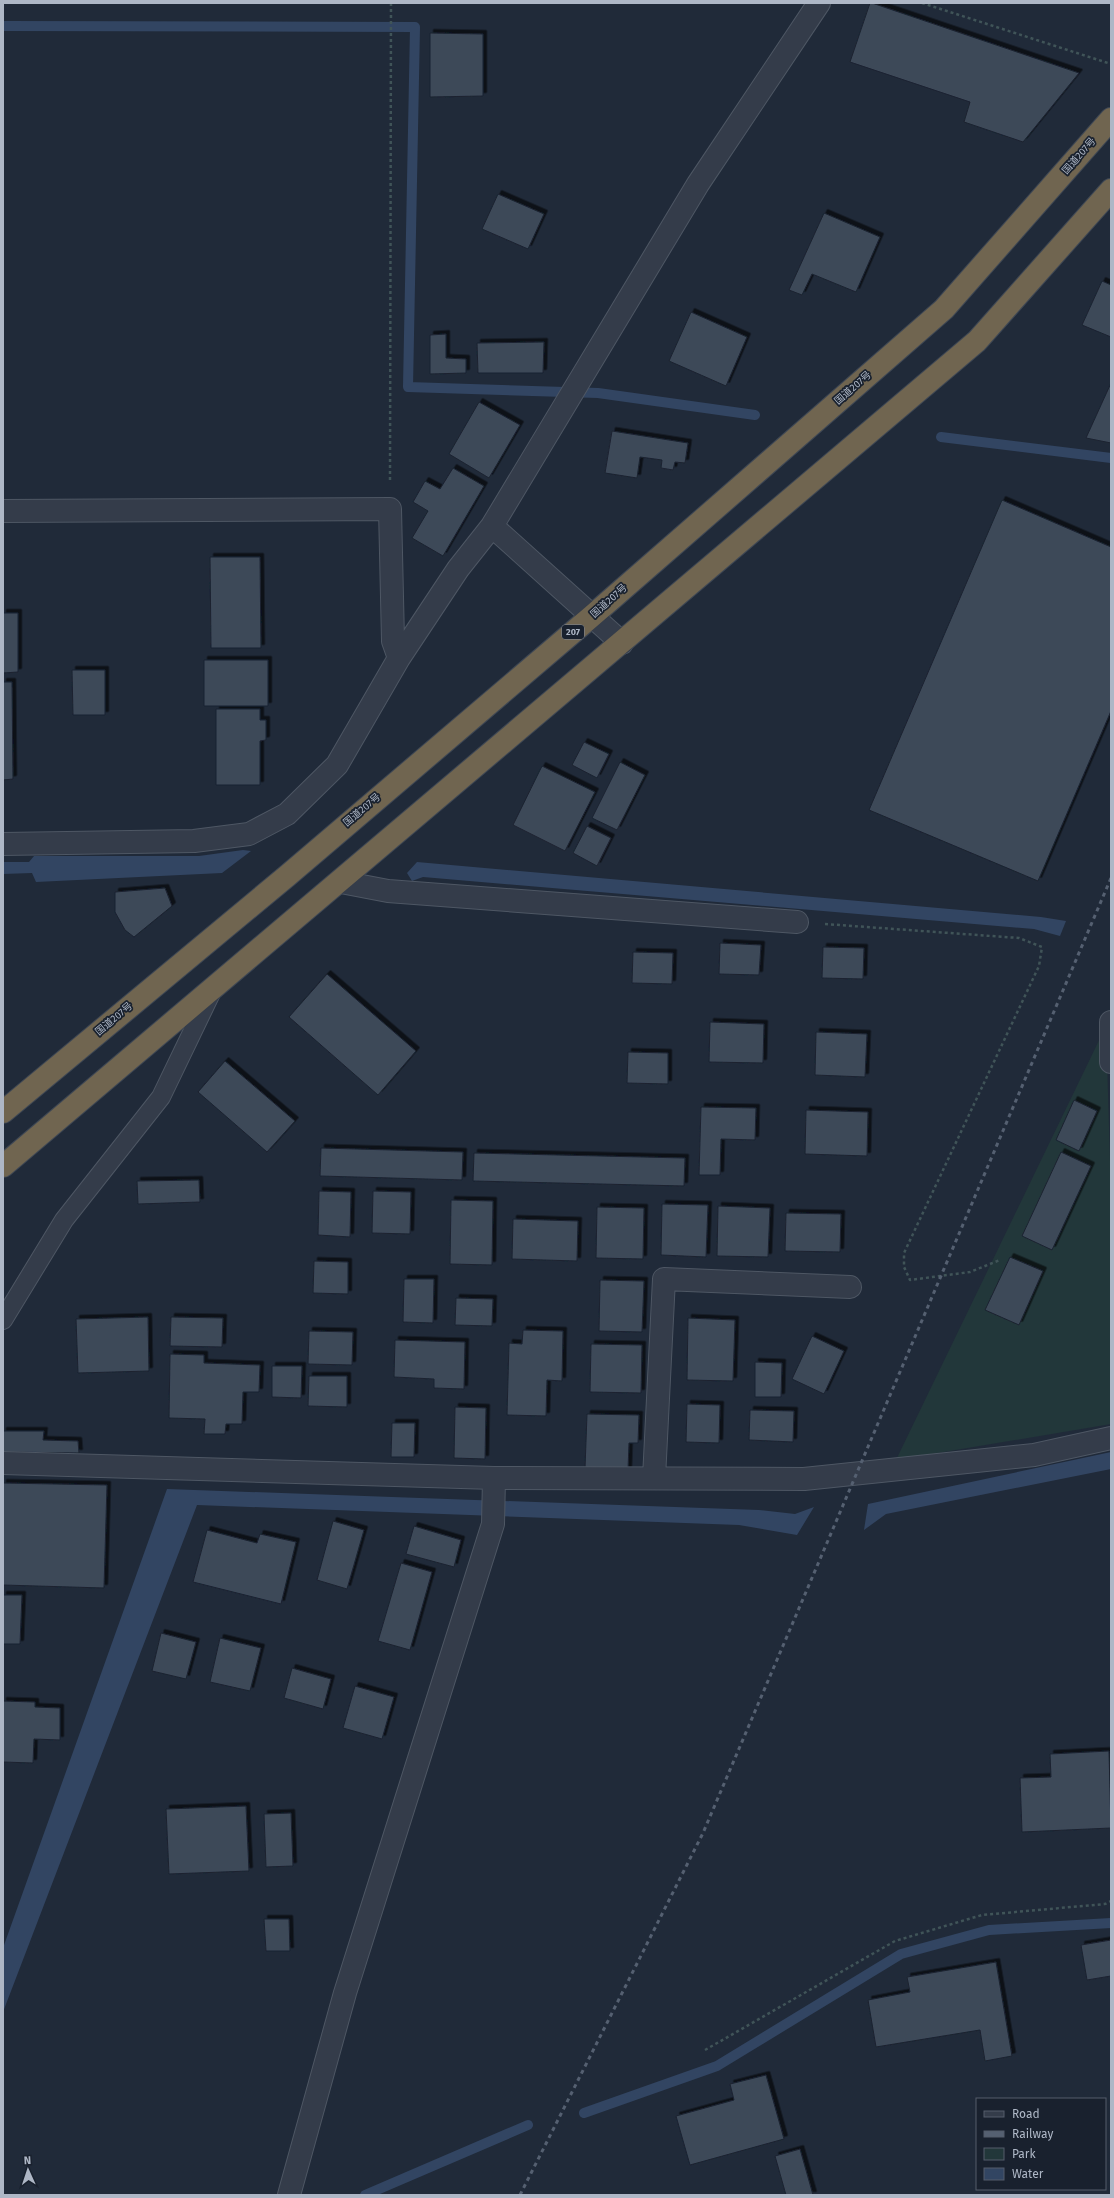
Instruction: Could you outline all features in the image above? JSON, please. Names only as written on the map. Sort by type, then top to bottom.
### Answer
[{"type":"highway","name":"国道207号","points":[[3,1112],[287,876],[592,616],[944,309],[1111,119]]},
{"type":"highway","points":[[3,1166],[341,882],[977,342],[1111,190]]},
{"type":"street","points":[[3,844],[194,841],[249,834],[287,814],[337,765],[399,658],[458,569],[492,526],[698,184],[819,3]]},
{"type":"street","points":[[3,511],[390,509],[393,641],[399,658]]},
{"type":"street","points":[[492,526],[622,643]]},
{"type":"street","points":[[341,882],[388,891],[797,922]]},
{"type":"street","points":[[1111,1022],[1111,1062]]},
{"type":"street","points":[[654,1478],[664,1279],[850,1287]]},
{"type":"street","points":[[3,1463],[494,1485],[654,1478],[804,1479],[1034,1455],[1111,1438]]},
{"type":"street","points":[[289,2195],[345,1993],[493,1524],[494,1485]]},
{"type":"lane","points":[[3,1320],[64,1220],[161,1098],[213,989]]},
{"type":"path","points":[[390,509],[392,3]]},
{"type":"path","points":[[922,3],[1111,64]]},
{"type":"path","points":[[797,922],[1019,938],[1042,948],[1039,966],[904,1252],[904,1267],[910,1280],[970,1272],[1000,1260]]},
{"type":"path","points":[[705,2050],[895,1941],[982,1916],[1105,1904],[1111,1902]]},
{"type":"green space","points":[[1106,1026],[1111,1195],[1111,1424],[896,1460]]},
{"type":"water","points":[[243,850],[251,851],[222,873],[36,882],[32,873],[3,874],[3,862],[29,862],[34,856],[199,856]]},
{"type":"water","points":[[417,862],[1041,917],[1066,921],[1060,936],[1034,929],[423,877],[412,881],[407,873]]},
{"type":"water","points":[[1111,1452],[1111,1469],[886,1514],[864,1530],[868,1504]]},
{"type":"water","points":[[167,1489],[759,1510],[795,1514],[814,1507],[797,1535],[739,1525],[197,1505],[3,2012],[3,1948]]},
{"type":"building","points":[[870,3],[1079,73],[1023,142],[964,122],[970,102],[850,62]]},
{"type":"building","points":[[430,33],[483,34],[483,96],[430,97]]},
{"type":"building","points":[[498,194],[544,214],[528,249],[482,229]]},
{"type":"building","points":[[824,213],[880,237],[856,292],[812,274],[802,295],[789,290]]},
{"type":"building","points":[[1102,281],[1111,285],[1111,337],[1082,325]]},
{"type":"building","points":[[691,312],[747,337],[726,386],[669,361]]},
{"type":"building","points":[[446,334],[446,358],[466,359],[466,373],[430,374],[430,335]]},
{"type":"building","points":[[544,342],[543,373],[478,373],[477,343]]},
{"type":"building","points":[[1111,383],[1111,443],[1086,438]]},
{"type":"building","points":[[479,402],[520,425],[489,478],[449,454]]},
{"type":"building","points":[[612,431],[688,443],[685,463],[675,462],[673,470],[661,468],[662,460],[640,457],[637,478],[605,473]]},
{"type":"building","points":[[453,468],[484,486],[443,556],[412,538],[428,511],[413,502],[425,481],[440,489]]},
{"type":"building","points":[[1002,500],[1111,547],[1111,711],[1038,881],[869,810]]},
{"type":"building","points":[[210,557],[260,557],[261,648],[211,648]]},
{"type":"building","points":[[3,613],[18,613],[18,672],[3,673]]},
{"type":"building","points":[[204,660],[268,660],[268,706],[204,706]]},
{"type":"building","points":[[72,670],[105,670],[105,715],[73,715]]},
{"type":"building","points":[[3,682],[12,682],[13,779],[3,780]]},
{"type":"building","points":[[216,709],[260,709],[260,720],[266,720],[266,740],[260,741],[260,785],[216,785]]},
{"type":"building","points":[[584,742],[609,754],[597,778],[572,765]]},
{"type":"building","points":[[620,762],[645,775],[617,830],[592,818]]},
{"type":"building","points":[[542,766],[595,792],[565,851],[513,825]]},
{"type":"building","points":[[587,826],[611,838],[597,866],[573,853]]},
{"type":"building","points":[[165,888],[172,906],[134,937],[125,930],[115,912],[115,892]]},
{"type":"building","points":[[720,943],[761,945],[759,975],[719,974]]},
{"type":"building","points":[[823,947],[864,948],[863,979],[822,978]]},
{"type":"building","points":[[633,952],[673,953],[672,984],[632,983]]},
{"type":"building","points":[[327,974],[416,1051],[378,1095],[289,1017]]},
{"type":"building","points":[[710,1022],[764,1024],[763,1063],[709,1062]]},
{"type":"building","points":[[816,1032],[867,1034],[865,1077],[815,1075]]},
{"type":"building","points":[[628,1052],[668,1053],[668,1084],[627,1083]]},
{"type":"building","points":[[225,1061],[295,1121],[267,1152],[198,1092]]},
{"type":"building","points":[[1074,1100],[1097,1111],[1079,1151],[1056,1140]]},
{"type":"building","points":[[701,1107],[756,1108],[755,1140],[721,1139],[720,1175],[699,1175]]},
{"type":"building","points":[[806,1110],[868,1112],[867,1156],[805,1154]]},
{"type":"building","points":[[321,1148],[463,1152],[462,1180],[320,1176]]},
{"type":"building","points":[[1061,1152],[1091,1166],[1052,1250],[1022,1236]]},
{"type":"building","points":[[474,1153],[685,1158],[684,1186],[473,1181]]},
{"type":"building","points":[[199,1180],[200,1202],[138,1204],[137,1181]]},
{"type":"building","points":[[319,1191],[351,1192],[350,1237],[318,1235]]},
{"type":"building","points":[[373,1191],[411,1192],[410,1234],[372,1233]]},
{"type":"building","points":[[451,1200],[493,1201],[492,1265],[450,1264]]},
{"type":"building","points":[[662,1204],[708,1205],[706,1257],[661,1255]]},
{"type":"building","points":[[718,1206],[770,1208],[768,1257],[717,1256]]},
{"type":"building","points":[[597,1207],[644,1208],[643,1259],[596,1258]]},
{"type":"building","points":[[786,1213],[841,1214],[840,1252],[785,1251]]},
{"type":"building","points":[[513,1219],[578,1221],[577,1261],[512,1259]]},
{"type":"building","points":[[1010,1257],[1043,1271],[1019,1325],[985,1310]]},
{"type":"building","points":[[314,1261],[348,1262],[348,1294],[313,1293]]},
{"type":"building","points":[[404,1279],[434,1279],[433,1323],[403,1322]]},
{"type":"building","points":[[600,1280],[644,1281],[642,1332],[599,1331]]},
{"type":"building","points":[[456,1298],[493,1299],[492,1326],[455,1325]]},
{"type":"building","points":[[148,1317],[149,1371],[78,1373],[76,1319]]},
{"type":"building","points":[[171,1317],[223,1318],[222,1347],[170,1346]]},
{"type":"building","points":[[688,1318],[735,1320],[733,1381],[687,1380]]},
{"type":"building","points":[[523,1330],[563,1331],[562,1381],[547,1380],[546,1416],[507,1415],[509,1343],[522,1344]]},
{"type":"building","points":[[309,1331],[353,1332],[352,1365],[308,1364]]},
{"type":"building","points":[[812,1336],[844,1351],[824,1394],[792,1379]]},
{"type":"building","points":[[395,1340],[465,1342],[464,1389],[434,1388],[434,1379],[394,1377]]},
{"type":"building","points":[[591,1344],[642,1345],[641,1393],[590,1392]]},
{"type":"building","points":[[170,1354],[204,1355],[204,1363],[260,1365],[259,1392],[243,1392],[242,1424],[226,1424],[225,1434],[204,1434],[205,1419],[169,1418]]},
{"type":"building","points":[[755,1362],[782,1363],[781,1397],[755,1397]]},
{"type":"building","points":[[272,1366],[302,1366],[301,1398],[272,1397]]},
{"type":"building","points":[[309,1376],[347,1376],[347,1407],[308,1406]]},
{"type":"building","points":[[687,1404],[720,1405],[719,1443],[686,1442]]},
{"type":"building","points":[[455,1407],[486,1408],[485,1459],[454,1458]]},
{"type":"building","points":[[750,1410],[794,1411],[793,1442],[749,1440]]},
{"type":"building","points":[[587,1414],[639,1415],[638,1443],[629,1443],[628,1470],[585,1468]]},
{"type":"building","points":[[392,1423],[415,1423],[414,1457],[391,1457]]},
{"type":"building","points":[[3,1431],[44,1431],[43,1440],[78,1441],[79,1453],[3,1452]]},
{"type":"building","points":[[3,1483],[107,1485],[104,1588],[3,1585]]},
{"type":"building","points":[[333,1521],[364,1530],[347,1589],[317,1580]]},
{"type":"building","points":[[414,1526],[461,1540],[454,1567],[406,1554]]},
{"type":"building","points":[[207,1530],[257,1543],[260,1534],[296,1542],[281,1604],[193,1582]]},
{"type":"building","points":[[401,1563],[432,1572],[410,1650],[378,1641]]},
{"type":"building","points":[[3,1595],[22,1595],[20,1644],[3,1644]]},
{"type":"building","points":[[161,1633],[196,1642],[186,1679],[152,1671]]},
{"type":"building","points":[[220,1638],[261,1648],[250,1691],[210,1682]]},
{"type":"building","points":[[292,1668],[331,1679],[323,1709],[284,1698]]},
{"type":"building","points":[[355,1686],[394,1697],[382,1739],[343,1728]]},
{"type":"building","points":[[3,1701],[35,1702],[35,1707],[60,1708],[60,1740],[34,1739],[33,1763],[3,1762]]},
{"type":"building","points":[[1109,1751],[1111,1828],[1022,1832],[1020,1778],[1051,1777],[1050,1754]]},
{"type":"building","points":[[246,1806],[249,1871],[169,1874],[166,1809]]},
{"type":"building","points":[[291,1813],[293,1866],[266,1867],[264,1814]]},
{"type":"building","points":[[264,1919],[289,1919],[290,1951],[266,1951]]},
{"type":"building","points":[[1111,1940],[1111,1976],[1087,1980],[1081,1945]]},
{"type":"building","points":[[996,1962],[1012,2056],[985,2061],[980,2030],[876,2047],[868,2000],[910,1992],[907,1977]]},
{"type":"building","points":[[766,2075],[784,2139],[690,2165],[676,2116],[734,2100],[730,2084]]},
{"type":"building","points":[[800,2149],[813,2195],[786,2195],[775,2156]]},
{"type":"waterway","points":[[3,26],[415,27],[408,387],[598,393],[755,415]]},
{"type":"waterway","points":[[941,437],[1111,458]]},
{"type":"waterway","points":[[584,2113],[717,2066],[901,1954],[989,1930],[1111,1923]]},
{"type":"waterway","points":[[365,2195],[528,2125]]},
{"type":"railway","points":[[520,2195],[703,1833],[1111,878]]}]
